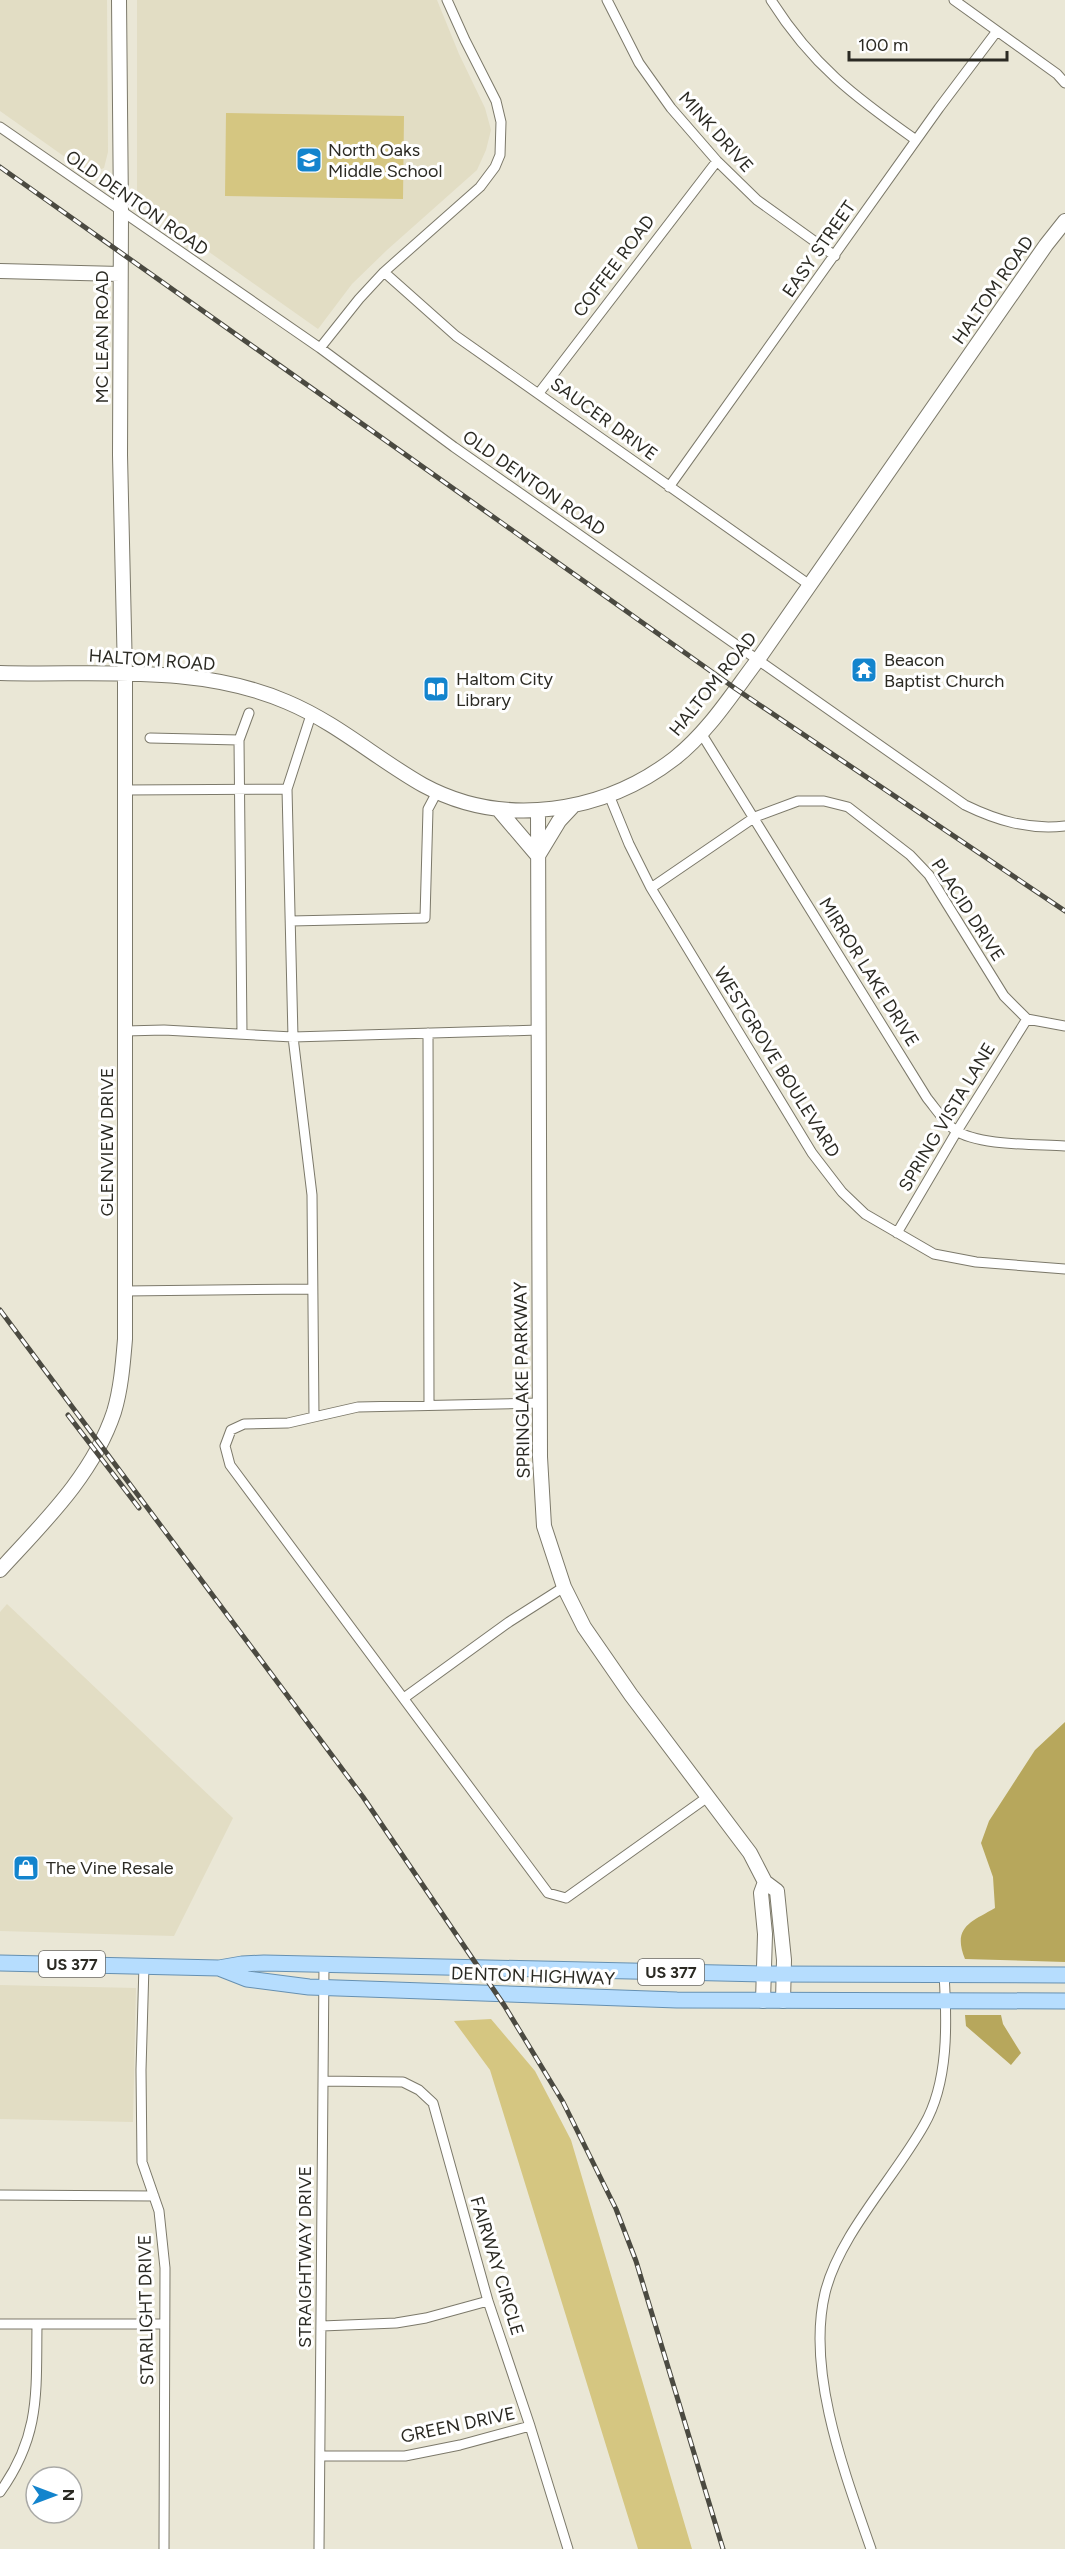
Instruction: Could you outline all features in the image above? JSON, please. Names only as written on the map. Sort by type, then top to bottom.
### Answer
[{"type":"main road","name":"MC LEAN ROAD","points":[[118,0],[121,212],[120,455],[125,674]]},
{"type":"main road","name":"HALTOM ROAD","points":[[0,673],[125,674],[188,677],[235,684],[288,702],[344,732],[437,792],[469,803],[498,809],[538,812],[609,795],[655,772],[676,757],[701,733],[758,661],[1046,245],[1065,221]]},
{"type":"main road","points":[[0,271],[120,274]]},
{"type":"main road","name":"GLENVIEW DRIVE","points":[[0,1570],[68,1494],[101,1443],[114,1410],[122,1373],[125,1339],[125,674]]},
{"type":"main road","points":[[498,809],[538,856],[559,821],[574,805]]},
{"type":"main road","name":"SPRINGLAKE PARKWAY","points":[[538,812],[540,1457],[544,1526],[564,1587],[584,1627],[750,1853],[765,1882],[777,1891],[783,1934],[783,2001]]},
{"type":"main road","points":[[763,2001],[765,1934],[761,1893],[765,1882]]},
{"type":"main road","name":"DENTON HIGHWAY","points":[[0,1963],[219,1968],[243,1964],[764,1974],[1065,1975]]},
{"type":"main road","name":"DENTON HIGHWAY","points":[[219,1968],[254,1980],[323,1987],[597,1998],[763,2001],[1065,2001]]},
{"type":"street","points":[[320,348],[358,299],[384,272],[480,187],[495,167],[500,154],[501,122],[496,101],[447,0]]},
{"type":"street","name":"MINK DRIVE","points":[[607,0],[639,63],[671,108],[717,161],[758,200],[835,256]]},
{"type":"street","points":[[771,0],[788,28],[832,77],[854,96],[916,140]]},
{"type":"street","points":[[954,0],[1057,74],[1065,83]]},
{"type":"street","name":"EASY STREET","points":[[669,487],[916,140],[997,31]]},
{"type":"street","name":"OLD DENTON ROAD","points":[[0,127],[320,348],[454,447],[965,806],[993,819],[1020,825],[1065,826]]},
{"type":"street","name":"COFFEE ROAD","points":[[539,393],[717,161]]},
{"type":"street","name":"SAUCER DRIVE","points":[[384,272],[456,336],[811,586]]},
{"type":"street","points":[[243,1034],[239,740],[249,713]]},
{"type":"street","points":[[311,715],[287,789],[293,1037],[312,1195],[314,1417]]},
{"type":"street","name":"MIRROR LAKE DRIVE","points":[[701,733],[927,1098],[957,1131]]},
{"type":"street","points":[[150,738],[239,740]]},
{"type":"street","points":[[125,790],[287,789]]},
{"type":"street","points":[[291,921],[425,918],[428,809],[437,792]]},
{"type":"street","name":"WESTGROVE BOULEVARD","points":[[609,795],[629,844],[651,888],[812,1153],[842,1192],[865,1214],[934,1254],[976,1262],[1065,1269]]},
{"type":"street","name":"PLACID DRIVE","points":[[651,888],[755,817],[798,801],[824,801],[848,807],[910,855],[929,875],[1004,996],[1027,1019]]},
{"type":"street","points":[[1027,1019],[1065,1026]]},
{"type":"street","name":"SPRING VISTA LANE","points":[[897,1233],[1027,1019]]},
{"type":"street","points":[[125,1031],[164,1030],[293,1037],[539,1030]]},
{"type":"street","points":[[428,1033],[429,1404]]},
{"type":"street","points":[[957,1131],[989,1141],[1065,1146]]},
{"type":"street","points":[[125,1291],[312,1289]]},
{"type":"street","points":[[540,1403],[358,1407],[288,1423],[244,1424],[231,1430],[225,1446],[230,1465],[548,1893],[566,1898],[709,1796]]},
{"type":"street","points":[[404,1698],[509,1622],[564,1587]]},
{"type":"street","name":"STARLIGHT DRIVE","points":[[144,1965],[141,2080],[142,2162],[154,2196],[162,2236],[164,2549]]},
{"type":"street","name":"STRAIGHTWAY DRIVE","points":[[319,2549],[324,1965]]},
{"type":"street","points":[[871,2549],[850,2489],[832,2424],[821,2362],[821,2319],[825,2294],[833,2269],[870,2207],[924,2125],[934,2102],[942,2063],[946,2001],[945,1974]]},
{"type":"street","name":"FAIRWAY CIRCLE","points":[[323,2081],[403,2082],[419,2090],[433,2103],[488,2301],[568,2549]]},
{"type":"street","points":[[0,2195],[154,2196]]},
{"type":"street","points":[[322,2325],[396,2323],[426,2318],[488,2301]]},
{"type":"street","points":[[0,2324],[164,2324]]},
{"type":"street","points":[[0,2492],[22,2455],[30,2434],[36,2404],[37,2325]]},
{"type":"street","name":"GREEN DRIVE","points":[[320,2456],[405,2456],[460,2445],[530,2426]]},
{"type":"shaded area","points":[[0,0],[107,0],[108,152],[104,168],[89,174],[0,111]]},
{"type":"shaded area","name":"North Oaks Middle School","points":[[137,0],[437,0],[459,54],[485,108],[491,130],[486,150],[477,170],[352,284],[318,329],[137,201]]},
{"type":"shaded area","points":[[226,113],[404,116],[403,199],[225,196]]},
{"type":"shaded area","points":[[7,1604],[233,1818],[174,1936],[0,1931],[0,1612]]},
{"type":"shaded area","points":[[1065,1722],[1065,1962],[965,1959],[961,1940],[962,1932],[972,1922],[995,1908],[993,1877],[981,1843],[989,1821],[1035,1750]]},
{"type":"shaded area","points":[[0,1985],[136,1988],[133,2122],[0,2119]]},
{"type":"shaded area","points":[[965,2015],[1001,2015],[1003,2024],[1021,2053],[1011,2065],[966,2026]]},
{"type":"shaded area","points":[[491,2019],[535,2071],[571,2140],[692,2549],[638,2549],[490,2070],[454,2021]]},
{"type":"railway","points":[[0,167],[736,689],[1065,911]]},
{"type":"railway","points":[[0,1310],[363,1797],[504,2005],[563,2102],[616,2209],[636,2261],[723,2549]]},
{"type":"railway","points":[[68,1415],[139,1508]]},
{"type":"place","name":"North Oaks Middle School","points":[[309,160]]},
{"type":"place","name":"Beacon Baptist Church","points":[[864,670]]},
{"type":"place","name":"Haltom City Library","points":[[436,689]]},
{"type":"place","name":"The Vine Resale","points":[[26,1868]]}]
